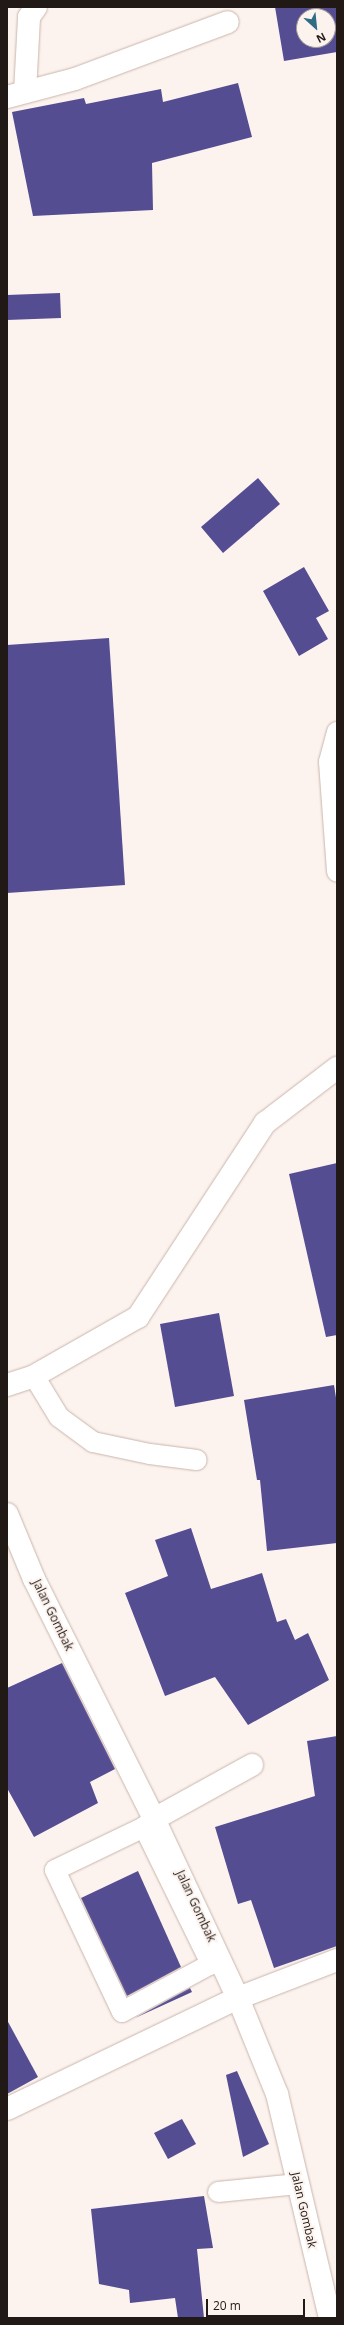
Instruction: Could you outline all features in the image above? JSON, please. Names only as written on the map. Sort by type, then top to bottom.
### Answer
[{"type":"street","points":[[36,7],[29,16],[16,95],[75,79],[228,22]]},
{"type":"street","points":[[7,1385],[34,1376],[138,1318],[265,1123],[337,1068]]},
{"type":"street","name":"Jalan Gombak","points":[[7,1514],[34,1579],[149,1823],[238,1998],[276,2094],[330,2318]]},
{"type":"street","points":[[149,1823],[252,1765]]},
{"type":"street","points":[[7,2109],[238,1998],[337,1960]]},
{"type":"lane","points":[[337,732],[329,762],[337,872]]},
{"type":"lane","points":[[34,1376],[59,1417],[94,1442],[150,1454],[197,1460]]},
{"type":"lane","points":[[149,1823],[212,1964],[122,2012],[55,1870],[149,1823]]},
{"type":"lane","points":[[218,2192],[298,2184]]},
{"type":"building","points":[[275,7],[337,7],[337,52],[284,61]]},
{"type":"building","points":[[238,83],[252,137],[152,163],[153,210],[33,216],[12,112],[84,98],[86,104],[161,89],[163,102]]},
{"type":"building","points":[[60,293],[61,318],[7,320],[7,295]]},
{"type":"building","points":[[258,478],[280,504],[223,553],[201,527]]},
{"type":"building","points":[[304,567],[329,611],[316,618],[328,639],[299,656],[263,591]]},
{"type":"building","points":[[109,638],[125,885],[7,893],[7,645]]},
{"type":"building","points":[[337,1163],[337,1335],[326,1337],[289,1174]]},
{"type":"building","points":[[219,1313],[234,1396],[175,1407],[160,1324]]},
{"type":"building","points":[[334,1385],[337,1404],[337,1543],[267,1551],[260,1480],[257,1480],[244,1400]]},
{"type":"building","points":[[191,1528],[211,1589],[262,1573],[277,1622],[286,1619],[295,1640],[308,1633],[329,1680],[248,1725],[215,1677],[165,1696],[125,1593],[168,1576],[155,1540]]},
{"type":"building","points":[[62,1663],[115,1769],[90,1782],[98,1803],[34,1837],[7,1788],[7,1688]]},
{"type":"building","points":[[337,1736],[337,1946],[274,1968],[251,1900],[238,1904],[215,1827],[315,1796],[307,1741]]},
{"type":"building","points":[[138,1871],[181,1967],[127,1996],[81,1898]]},
{"type":"building","points":[[190,1988],[192,1992],[135,2018]]},
{"type":"building","points":[[7,2020],[38,2077],[7,2094]]},
{"type":"building","points":[[237,2071],[269,2144],[243,2157],[226,2075]]},
{"type":"building","points":[[182,2119],[196,2144],[168,2159],[154,2133]]},
{"type":"building","points":[[204,2196],[213,2248],[197,2249],[204,2318],[178,2318],[175,2298],[130,2303],[129,2290],[99,2284],[91,2209]]}]
